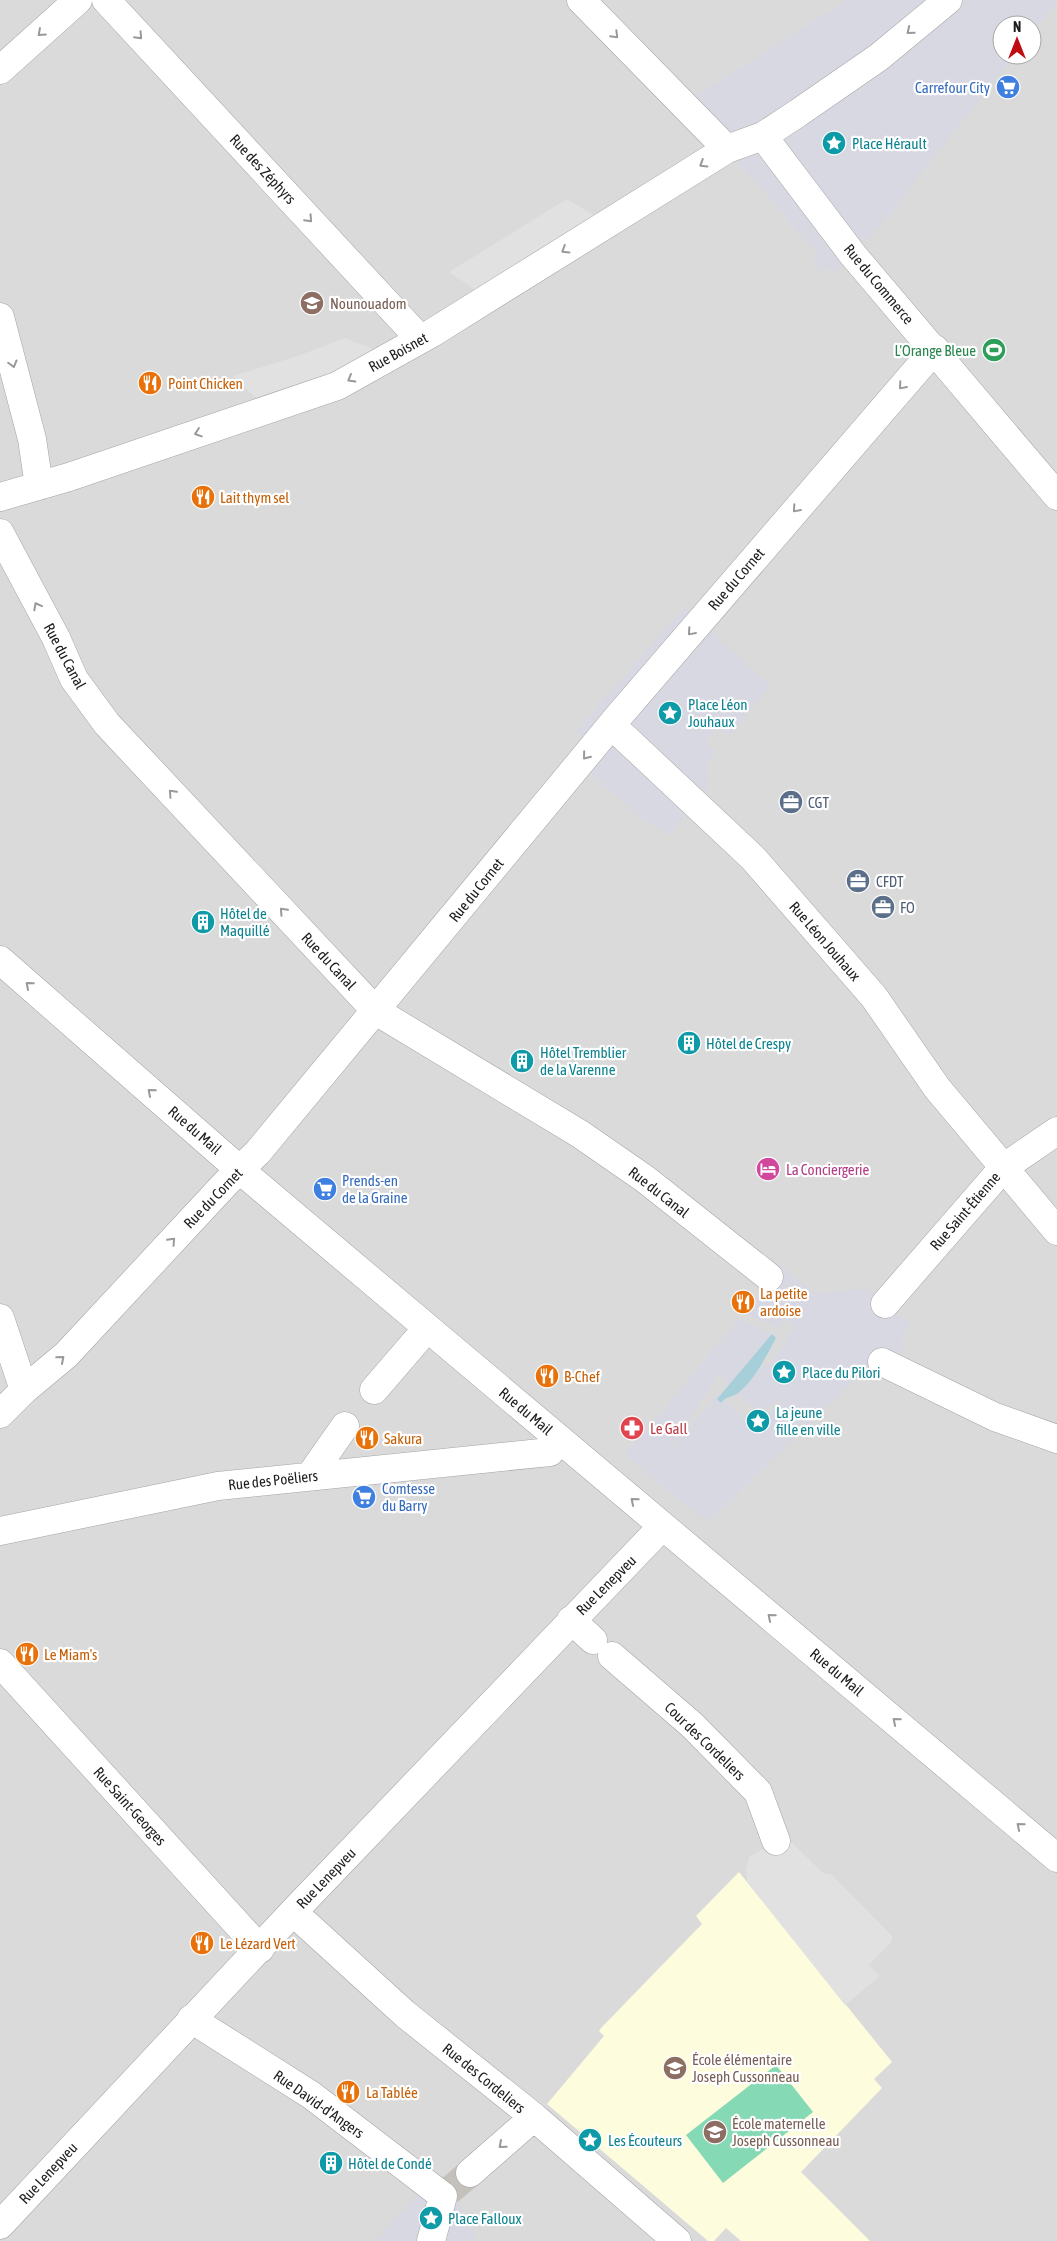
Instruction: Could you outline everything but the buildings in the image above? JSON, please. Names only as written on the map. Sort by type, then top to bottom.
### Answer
[{"type":"street","points":[[0,70],[78,0]]},
{"type":"street","name":"Rue des Zéphyrs","points":[[106,0],[420,339]]},
{"type":"street","points":[[581,0],[728,149]]},
{"type":"street","points":[[763,136],[879,57],[948,0]]},
{"type":"street","name":"Rue Boisnet","points":[[0,497],[39,486],[337,386],[420,339],[728,149],[763,136]]},
{"type":"street","name":"Rue du Commerce","points":[[763,136],[853,255],[935,349],[1057,496]]},
{"type":"street","points":[[0,317],[32,439],[39,486]]},
{"type":"street","name":"Rue du Cornet","points":[[0,1414],[24,1390],[66,1355],[258,1152],[617,718],[935,349]]},
{"type":"street","name":"Rue du Canal","points":[[0,533],[56,638],[74,678],[108,724],[376,1011],[580,1134],[646,1179],[769,1278]]},
{"type":"street","name":"Rue Léon Jouhaux","points":[[622,735],[753,858],[874,997],[937,1088],[1057,1231]]},
{"type":"street","name":"Rue du Mail","points":[[0,960],[240,1170],[1057,1858]]},
{"type":"street","name":"Rue Saint-Étienne","points":[[885,1304],[1003,1168],[1057,1131]]},
{"type":"street","points":[[0,1318],[24,1390]]},
{"type":"street","points":[[374,1390],[417,1340]]},
{"type":"street","points":[[882,1362],[995,1416],[1057,1439]]},
{"type":"street","points":[[310,1476],[344,1426]]},
{"type":"street","name":"Rue des Poëliers","points":[[0,1531],[218,1486],[550,1452]]},
{"type":"street","name":"Rue Lenepveu","points":[[0,2225],[191,2019],[655,1534]]},
{"type":"street","name":"Cour des Cordeliers","points":[[571,1620],[692,1725],[758,1792],[776,1841]]},
{"type":"street","name":"Rue Saint-Georges","points":[[0,1663],[260,1949]]},
{"type":"street","name":"Rue des Cordeliers","points":[[293,1912],[405,2014],[534,2117],[677,2241]]},
{"type":"street","name":"Rue David-d'Angers","points":[[191,2019],[310,2095],[446,2193],[431,2241]]},
{"type":"street","points":[[470,2172],[534,2117]]},
{"type":"shaded area","points":[[0,0],[1057,0],[1057,2241],[0,2241]]},
{"type":"shaded area","name":"Place Hérault","points":[[847,0],[1057,0],[1042,21],[1042,15],[992,15],[992,65],[1007,65],[889,215],[834,274],[827,266],[820,272],[812,263],[819,256],[727,149],[683,104]]},
{"type":"shaded area","points":[[567,199],[597,217],[476,290],[449,272]]},
{"type":"shaded area","points":[[345,338],[378,351],[264,406],[233,376],[298,356]]},
{"type":"shaded area","name":"Place Léon Jouhaux","points":[[684,607],[770,686],[729,736],[717,728],[705,743],[716,751],[707,763],[709,788],[670,835],[648,823],[568,755],[582,738],[576,731]]},
{"type":"shaded area","name":"Place du Pilori","points":[[777,1262],[815,1293],[866,1289],[911,1324],[902,1336],[903,1348],[867,1371],[862,1372],[708,1523],[625,1455],[739,1319],[773,1334],[730,1384],[718,1375],[664,1458],[718,1394],[721,1403],[724,1399],[751,1424],[753,1422],[758,1426],[789,1391],[760,1414],[737,1393],[760,1368],[770,1363],[784,1346],[788,1338],[786,1336],[794,1326],[786,1319],[778,1328],[744,1313],[759,1296]]},
{"type":"shaded area","points":[[785,1836],[823,1873],[831,1874],[892,1936],[892,1941],[869,1965],[880,1976],[845,2005],[747,1882],[746,1870],[749,1857]]},
{"type":"shaded area","points":[[739,1872],[892,2062],[874,2079],[882,2088],[801,2172],[870,2241],[741,2241],[726,2228],[714,2241],[708,2241],[547,2104],[604,2036],[599,2031],[602,2027],[702,1924],[696,1916]]},
{"type":"shaded area","name":"Place Falloux","points":[[422,2191],[456,2196],[477,2241],[375,2241]]},
{"type":"green space","points":[[776,2065],[813,2112],[723,2183],[686,2135]]},
{"type":"water","points":[[772,1334],[776,1338],[755,1375],[738,1393],[721,1403],[717,1399]]},
{"type":"tunnel","points":[[449,2191],[470,2173]]},
{"type":"place","name":"Carrefour City","points":[[1008,87]]},
{"type":"place","name":"Place Hérault","points":[[834,143]]},
{"type":"place","name":"Nounouadom","points":[[312,303]]},
{"type":"place","name":"L'Orange Bleue","points":[[994,350]]},
{"type":"place","name":"Point Chicken","points":[[150,383]]},
{"type":"place","name":"Lait thym sel","points":[[203,497]]},
{"type":"place","name":"Place Léon Jouhaux","points":[[670,713]]},
{"type":"place","name":"CGT","points":[[791,802]]},
{"type":"place","name":"CFDT","points":[[858,881]]},
{"type":"place","name":"FO","points":[[883,907]]},
{"type":"place","name":"Hôtel de Maquillé","points":[[203,922]]},
{"type":"place","name":"Hôtel de Crespy","points":[[689,1043]]},
{"type":"place","name":"Hôtel Tremblier de la Varenne","points":[[522,1061]]},
{"type":"place","name":"La Conciergerie","points":[[768,1169]]},
{"type":"place","name":"Prends-en de la Graine","points":[[325,1189]]},
{"type":"place","name":"La petite ardoise","points":[[743,1302]]},
{"type":"place","name":"Place du Pilori","points":[[784,1372]]},
{"type":"place","name":"B-Chef","points":[[547,1376]]},
{"type":"place","name":"La jeune fille en ville","points":[[758,1421]]},
{"type":"place","name":"Le Gall","points":[[632,1428]]},
{"type":"place","name":"Sakura","points":[[367,1438]]},
{"type":"place","name":"Comtesse du Barry","points":[[364,1497]]},
{"type":"place","name":"Le Miam's","points":[[27,1654]]},
{"type":"place","name":"Le Lézard Vert","points":[[202,1943]]},
{"type":"place","name":"École élémentaire Joseph Cussonneau","points":[[675,2068]]},
{"type":"place","name":"La Tablée","points":[[348,2092]]},
{"type":"place","name":"École maternelle Joseph Cussonneau","points":[[715,2132]]},
{"type":"place","name":"Les Écouteurs","points":[[590,2140]]},
{"type":"place","name":"Hôtel de Condé","points":[[331,2163]]},
{"type":"place","name":"Place Falloux","points":[[431,2218]]}]
